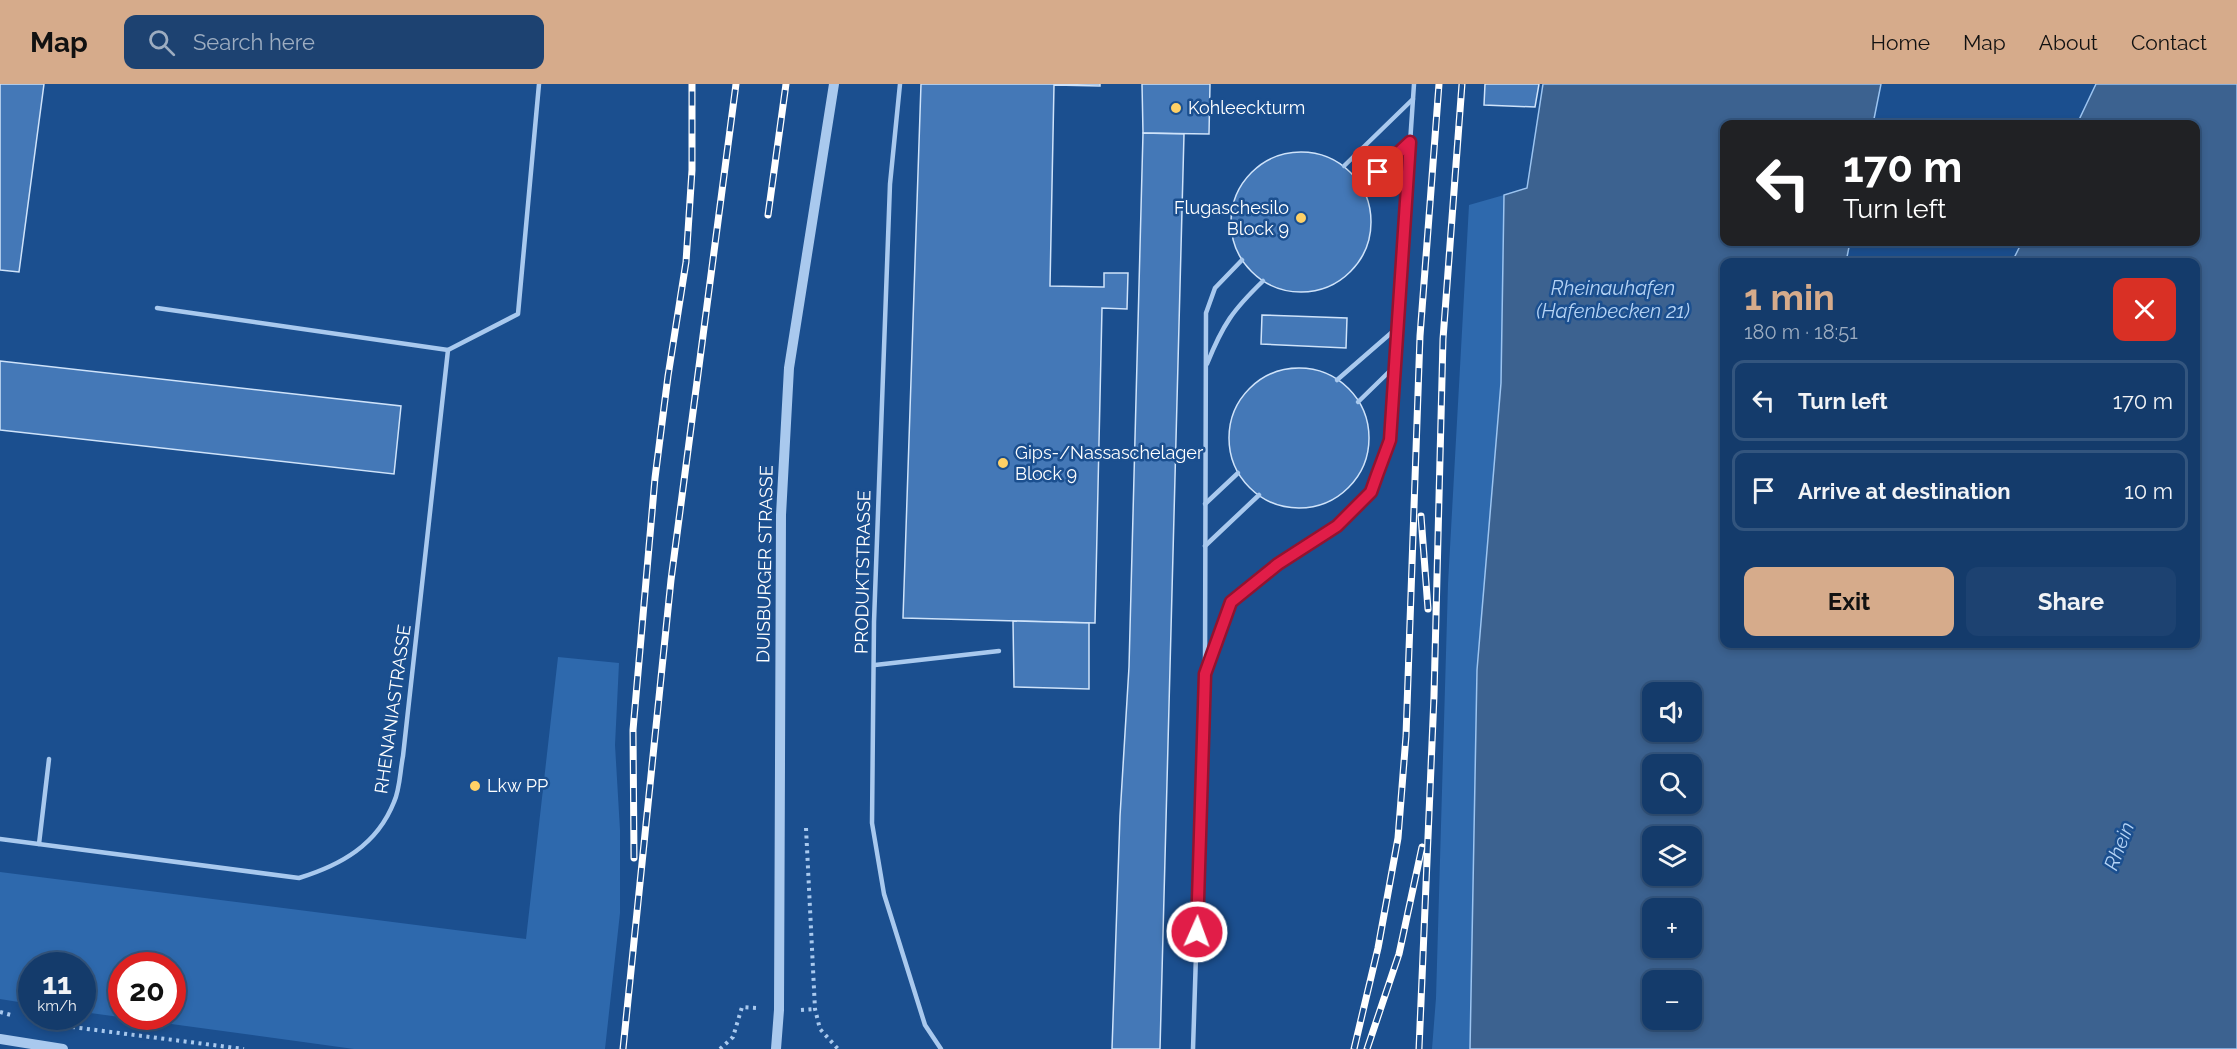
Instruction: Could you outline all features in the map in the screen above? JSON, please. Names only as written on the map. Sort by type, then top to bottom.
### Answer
[{"type":"street","name":"DUISBURGER STRASSE","points":[[776,1049],[779,1010],[783,444],[789,368],[834,84]]},
{"type":"street","points":[[0,1038],[63,1049]]},
{"type":"lane","points":[[157,308],[448,350],[518,314],[539,84]]},
{"type":"lane","name":"PRODUKTSTRASSE","points":[[900,84],[890,183],[872,823],[884,894],[925,1025],[941,1049]]},
{"type":"lane","points":[[1205,674],[1231,602],[1278,564],[1337,526],[1371,492],[1390,440],[1414,84]]},
{"type":"lane","points":[[1344,166],[1413,99]]},
{"type":"lane","points":[[1363,188],[1410,142]]},
{"type":"lane","points":[[1193,1049],[1205,674],[1206,313],[1215,288],[1242,260]]},
{"type":"lane","points":[[1206,368],[1222,327],[1237,306],[1263,281]]},
{"type":"lane","points":[[1337,380],[1398,326]]},
{"type":"lane","name":"RHENANIASTRASSE","points":[[0,839],[299,878],[332,868],[362,847],[383,825],[395,800],[403,756],[436,480],[448,350]]},
{"type":"lane","points":[[1358,402],[1396,365]]},
{"type":"lane","points":[[1205,505],[1238,473]]},
{"type":"lane","points":[[1205,546],[1259,495]]},
{"type":"lane","points":[[875,665],[999,651]]},
{"type":"lane","points":[[39,844],[49,759]]},
{"type":"path","points":[[805,821],[815,1009],[820,1029],[838,1049]]},
{"type":"path","points":[[720,1049],[733,1037],[742,1006]]},
{"type":"path","points":[[0,1012],[16,1016]]},
{"type":"path","points":[[96,1030],[244,1049]]},
{"type":"shaded area","points":[[1504,195],[1501,383],[1477,670],[1470,1049],[1432,1049],[1436,998],[1448,584],[1469,205]]},
{"type":"shaded area","points":[[558,657],[619,663],[615,745],[620,830],[620,913],[605,1049],[354,1049],[186,1026],[186,952],[108,952],[108,1015],[96,1014],[96,952],[18,952],[18,1002],[0,999],[0,872],[526,939]]},
{"type":"water","points":[[1543,84],[1881,84],[1874,120],[1720,120],[1720,246],[1849,246],[1847,258],[1720,258],[1720,648],[2200,648],[2200,258],[2014,258],[2020,246],[2200,246],[2200,120],[2079,120],[2096,84],[2237,84],[2237,1049],[1470,1049],[1477,670],[1501,383],[1504,195],[1527,188]]},
{"type":"building","points":[[0,84],[44,84],[19,272],[0,270]]},
{"type":"building","name":"Gips-/Nassaschelager Block 9","points":[[921,84],[1100,84],[1100,86],[1054,85],[1050,286],[1104,287],[1104,273],[1128,273],[1127,309],[1102,308],[1095,623],[903,618]]},
{"type":"building","name":"Kohleeckturm","points":[[1142,84],[1210,84],[1209,134],[1143,133]]},
{"type":"building","points":[[1485,84],[1539,84],[1535,107],[1484,105]]},
{"type":"building","points":[[1143,133],[1184,134],[1160,1049],[1112,1049],[1120,816],[1129,667]]},
{"type":"building","name":"Flugaschesilo Block 9","points":[[1301,152],[1328,157],[1351,172],[1366,195],[1371,222],[1366,249],[1351,272],[1328,287],[1301,292],[1274,287],[1251,272],[1236,249],[1231,222],[1236,195],[1251,172],[1274,157]]},
{"type":"building","points":[[1262,315],[1347,318],[1346,348],[1261,344]]},
{"type":"building","points":[[0,361],[401,406],[394,474],[0,430]]},
{"type":"building","points":[[1299,368],[1326,374],[1338,380],[1348,389],[1357,399],[1363,411],[1369,438],[1363,465],[1357,477],[1348,487],[1338,496],[1326,502],[1299,508],[1272,502],[1260,496],[1250,487],[1241,477],[1235,465],[1229,438],[1235,411],[1241,399],[1250,389],[1260,380],[1272,374]]},
{"type":"building","points":[[1013,621],[1089,623],[1089,689],[1014,687]]},
{"type":"railway","points":[[634,858],[633,730],[655,478],[686,262],[692,170],[692,84]]},
{"type":"railway","points":[[623,1049],[671,580],[736,84]]},
{"type":"railway","points":[[768,215],[786,84]]},
{"type":"railway","points":[[1354,1049],[1378,948],[1398,838],[1406,736],[1420,336],[1439,84]]},
{"type":"railway","points":[[1419,1049],[1434,696],[1443,339],[1462,84]]},
{"type":"railway","points":[[1421,516],[1428,609]]},
{"type":"railway","points":[[1367,1049],[1399,954],[1422,847]]},
{"type":"place","name":"Kohleeckturm","points":[[1176,108]]},
{"type":"place","name":"Flugaschesilo Block 9","points":[[1301,218]]},
{"type":"place","name":"Gips-/Nassaschelager Block 9","points":[[1003,463]]},
{"type":"place","name":"Lkw PP","points":[[475,786]]},
{"type":"route","points":[[1197,932],[1205,674],[1231,602],[1278,564],[1337,526],[1371,492],[1390,440],[1410,142],[1378,172]]},
{"type":"water label","name":"Rheinauhafen (Hafenbecken 21)","points":[[1613,300]]},
{"type":"water label","name":"Rhein","points":[[2119,846]]}]
